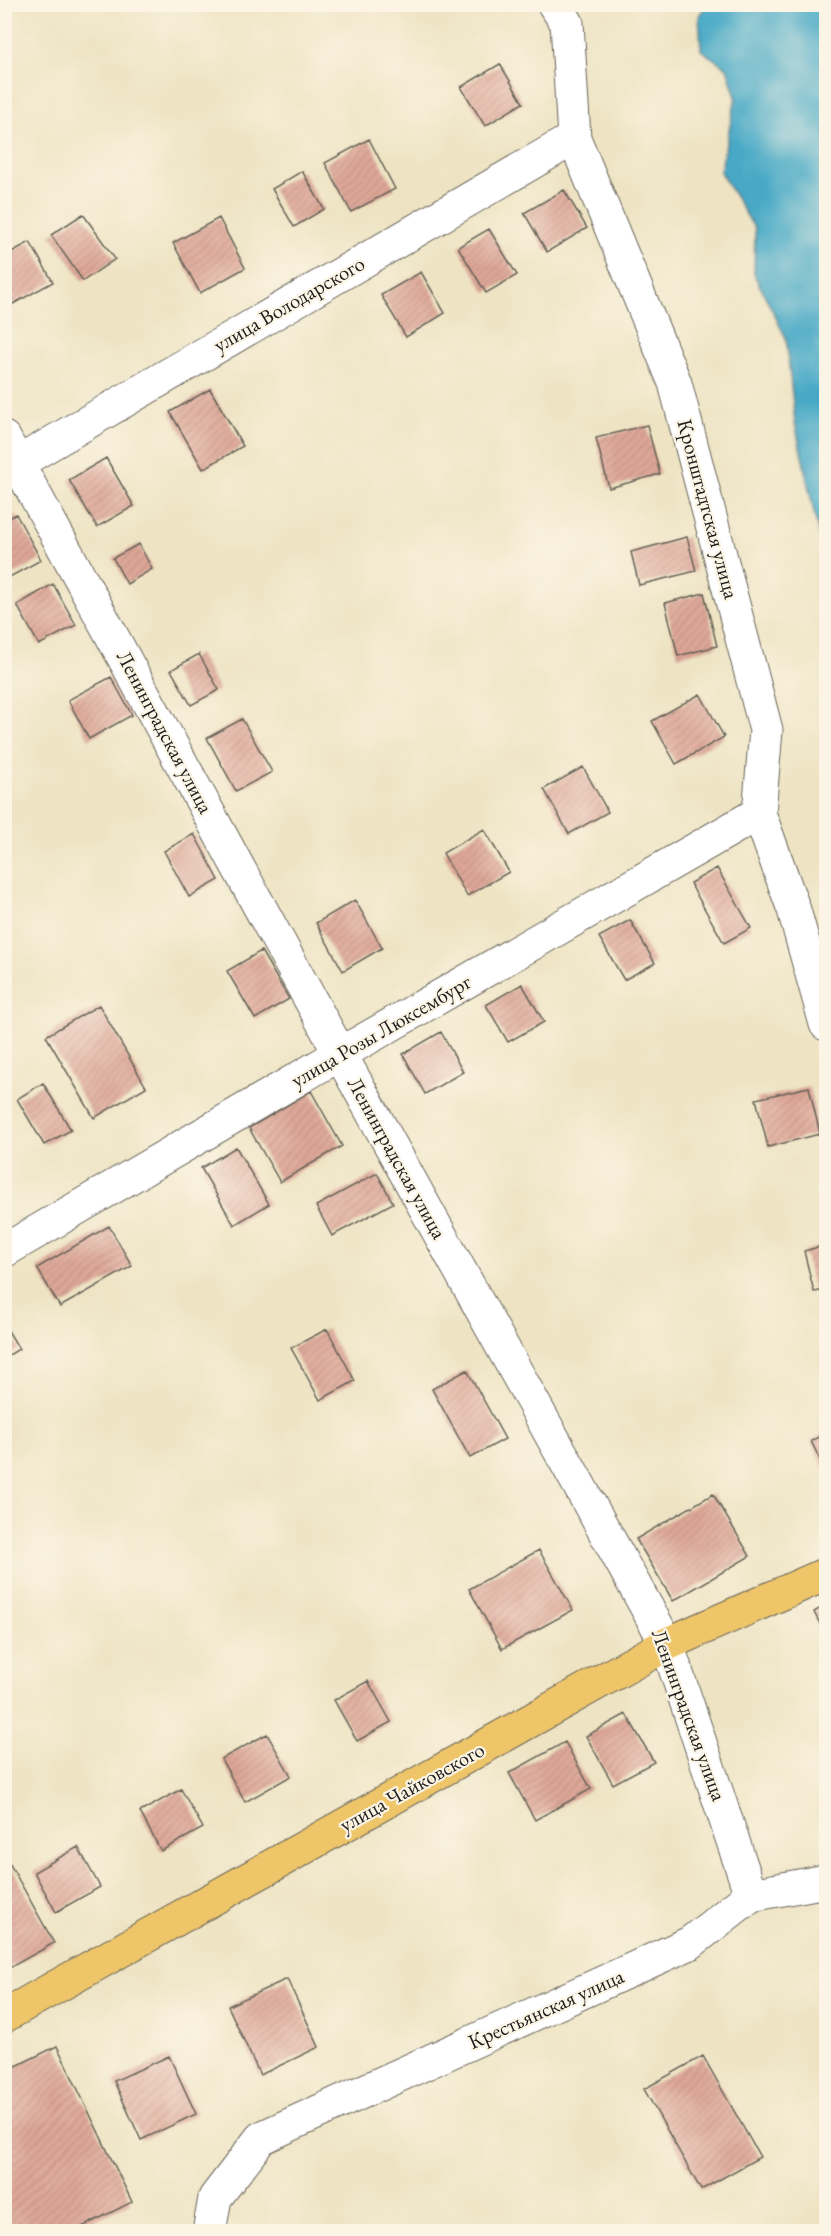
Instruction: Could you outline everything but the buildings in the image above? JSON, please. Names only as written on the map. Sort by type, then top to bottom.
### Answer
[{"type":"main road","name":"улица Чайковского","points":[[4,2016],[667,1644],[826,1574]]},
{"type":"street","name":"Кронштадтская улица","points":[[554,4],[567,24],[574,138],[675,383],[766,730],[759,813],[794,910],[826,1024]]},
{"type":"street","name":"улица Володарского","points":[[9,457],[574,138]]},
{"type":"street","name":"Ленинградская улица","points":[[9,457],[667,1644],[751,1895]]},
{"type":"street","name":"улица Розы Люксембург","points":[[4,1251],[339,1054],[759,813]]},
{"type":"street","name":"Крестьянская улица","points":[[209,2232],[215,2198],[261,2138],[690,1943],[751,1895],[826,1881]]},
{"type":"water","points":[[706,5],[826,5],[826,569],[795,423],[786,338],[754,274],[755,229],[720,172],[736,97],[727,68],[701,50],[699,16]]}]
